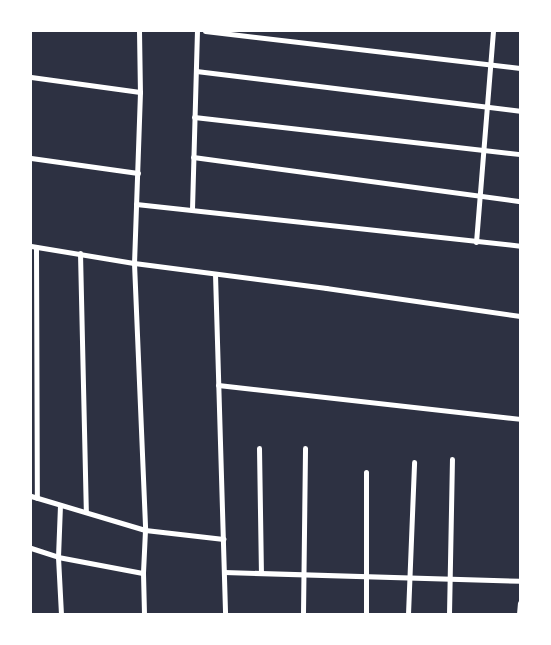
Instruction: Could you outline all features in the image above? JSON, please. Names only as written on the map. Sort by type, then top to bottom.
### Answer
[{"type":"street","points":[[139,31],[140,92],[134,263],[145,530],[142,574],[144,614]]},
{"type":"street","points":[[192,210],[197,31]]},
{"type":"street","points":[[205,31],[520,68]]},
{"type":"street","points":[[476,242],[493,31]]},
{"type":"street","points":[[196,71],[520,110]]},
{"type":"street","points":[[31,77],[140,92]]},
{"type":"street","points":[[194,117],[520,154]]},
{"type":"street","points":[[193,157],[479,197],[520,201]]},
{"type":"street","points":[[31,158],[138,173]]},
{"type":"street","points":[[136,204],[520,246]]},
{"type":"street","points":[[223,540],[145,530],[34,497],[33,246],[134,263],[520,316]]},
{"type":"street","points":[[80,254],[86,512]]},
{"type":"street","points":[[215,274],[225,614]]},
{"type":"street","points":[[218,385],[520,420]]},
{"type":"street","points":[[259,448],[261,573]]},
{"type":"street","points":[[302,614],[305,448]]},
{"type":"street","points":[[449,614],[452,459]]},
{"type":"street","points":[[408,614],[414,462]]},
{"type":"street","points":[[366,472],[366,614]]},
{"type":"street","points":[[60,504],[58,557],[61,614]]},
{"type":"street","points":[[31,548],[58,557],[142,574]]},
{"type":"street","points":[[224,572],[520,581]]},
{"type":"street","points":[[519,614],[520,603]]}]
